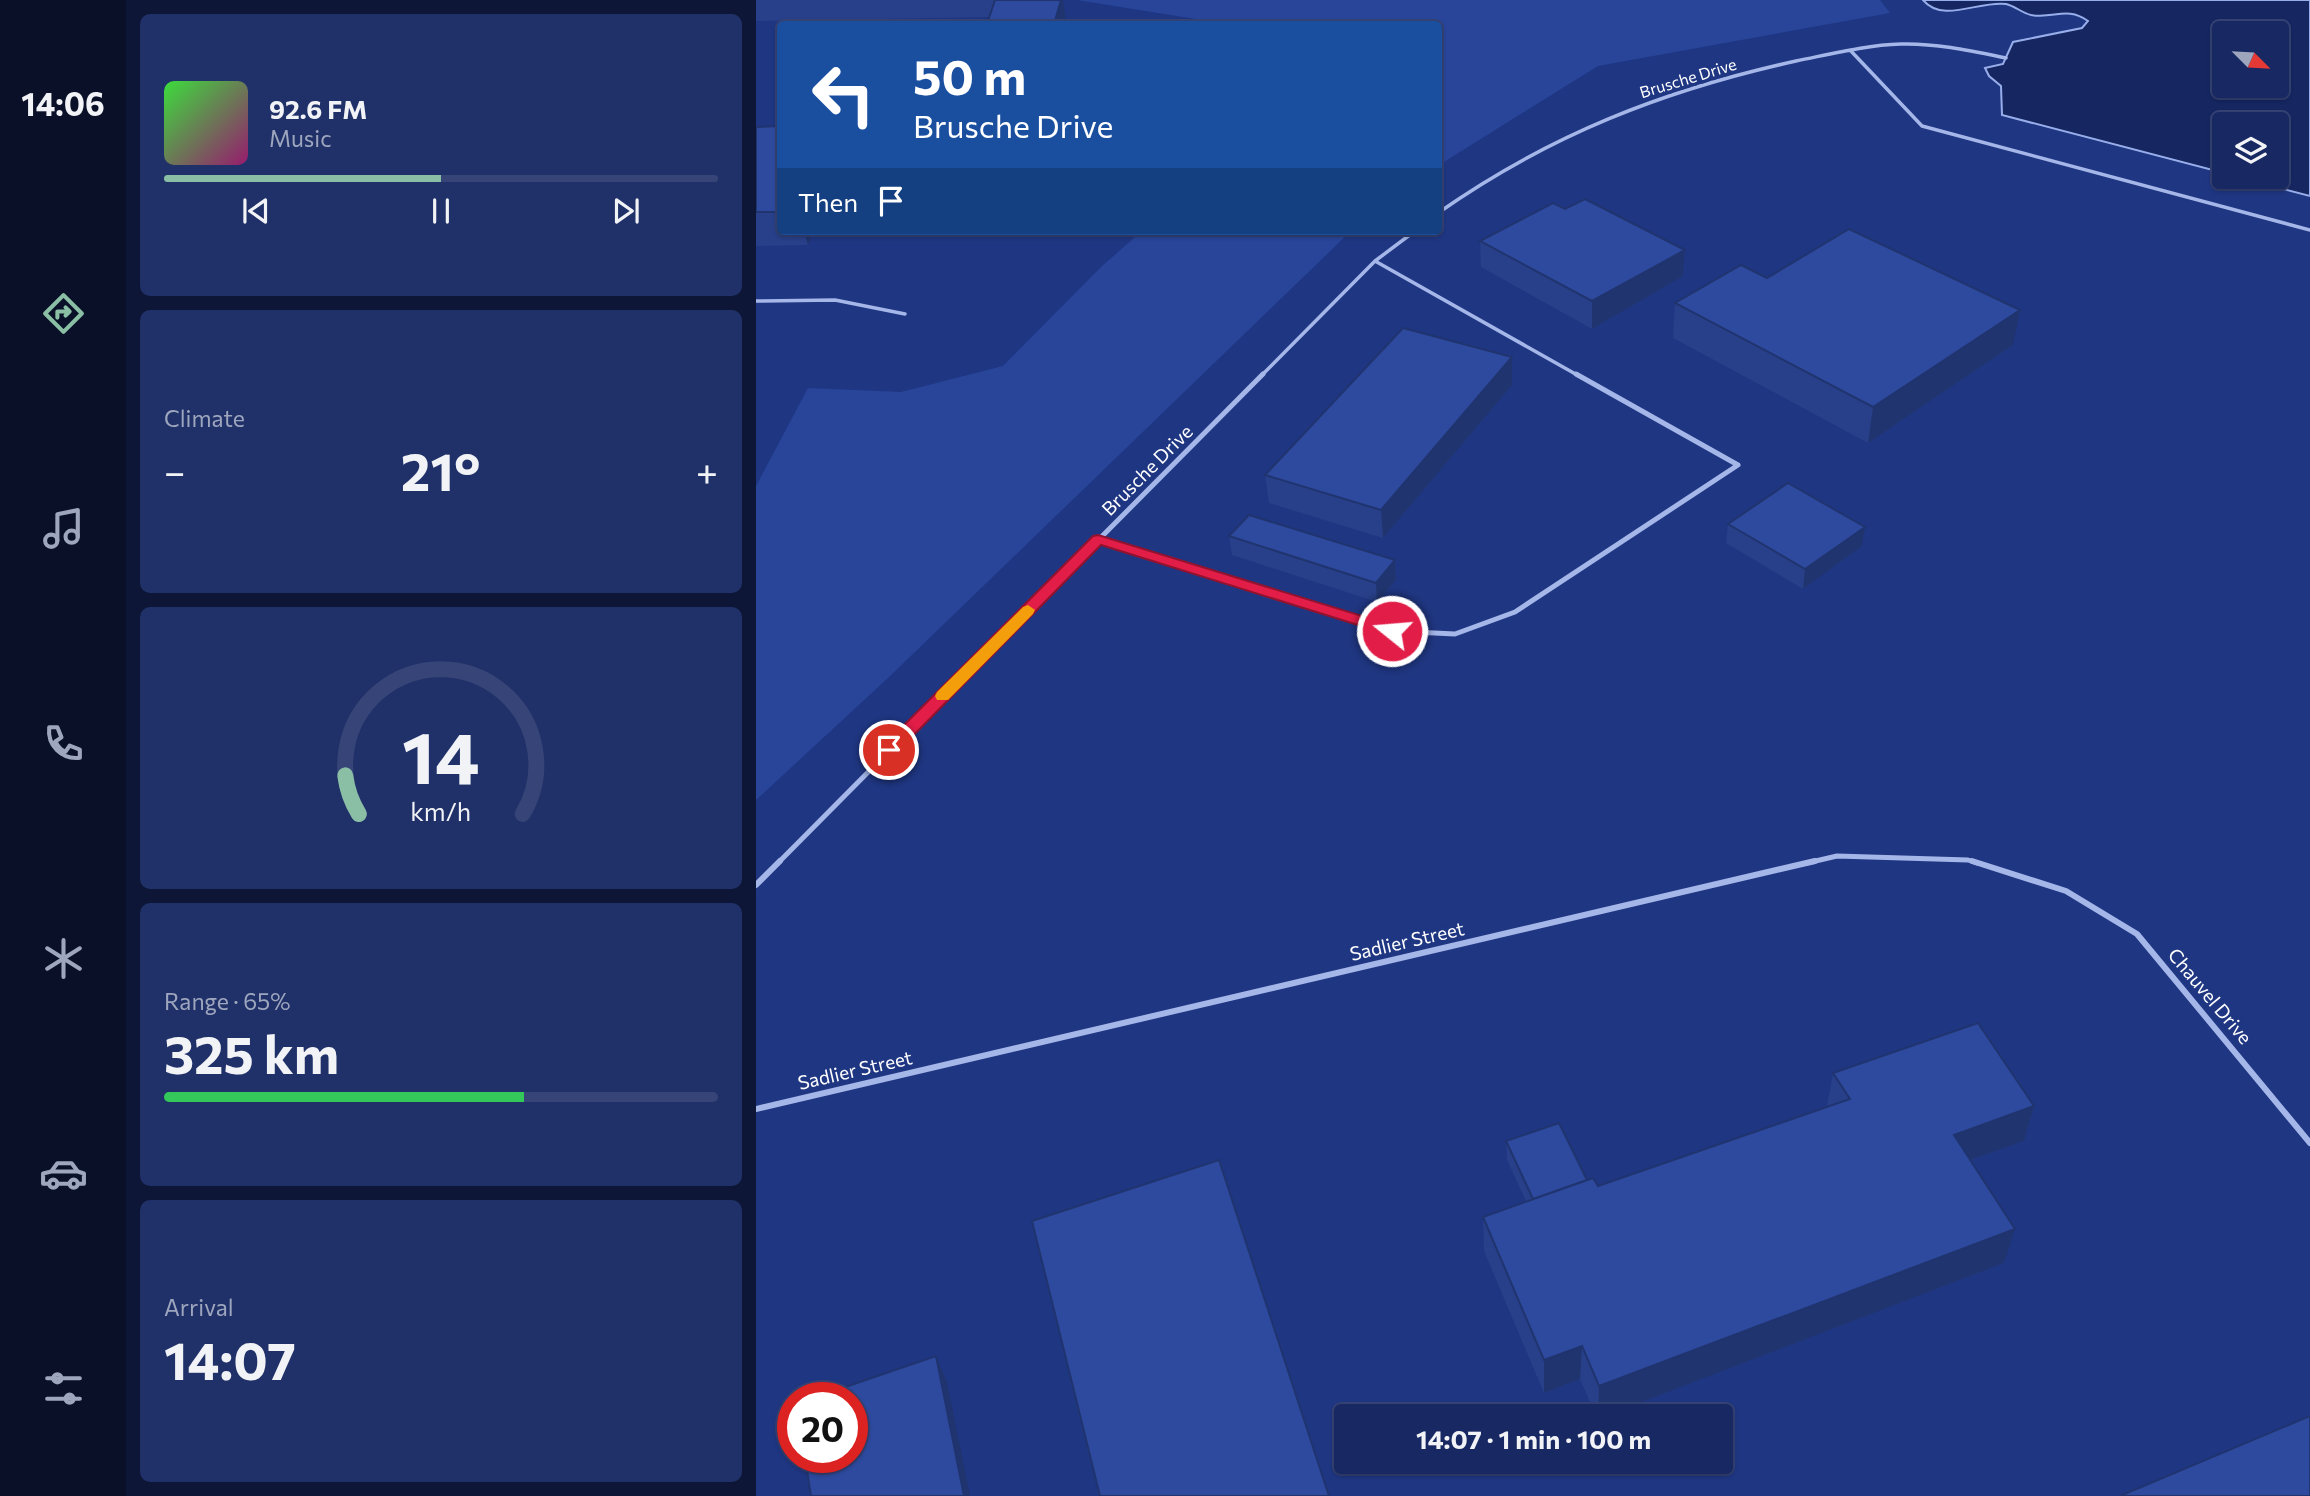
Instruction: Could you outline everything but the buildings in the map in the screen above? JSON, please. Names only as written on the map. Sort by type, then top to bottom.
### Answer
[{"type":"lane","name":"Brusche Drive","points":[[1442,210],[1501,171],[1579,128],[1690,87],[1771,66],[1850,50],[1898,44],[1939,46],[2006,58]]},
{"type":"lane","points":[[1850,50],[1922,126],[2310,230]]},
{"type":"lane","name":"Brusche Drive","points":[[756,885],[1376,261],[1410,235]]},
{"type":"lane","points":[[1098,539],[1392,631],[1455,634],[1515,612],[1738,465],[1376,261]]},
{"type":"lane","points":[[756,301],[835,300],[905,314]]},
{"type":"lane","name":"Sadlier Street","points":[[756,1109],[1837,856],[1968,860],[2066,891]]},
{"type":"lane","name":"Chauvel Drive","points":[[2066,891],[2137,934],[2310,1143]]},
{"type":"shaded area","points":[[1077,0],[1880,0],[1890,13],[1598,66],[1442,163],[1442,21],[1208,21]]},
{"type":"shaded area","points":[[1923,0],[2310,0],[2310,196],[2283,189],[2289,189],[2289,112],[2212,112],[2212,170],[2002,115],[2001,86],[1989,76],[1985,68],[2003,64],[2013,42],[2082,28],[2088,21],[2073,14],[2031,15],[2006,4],[1941,10],[1931,7]]},
{"type":"shaded area","points":[[1137,235],[1347,235],[888,678],[756,800],[756,486],[808,388],[901,392],[1003,366],[1102,266]]},
{"type":"slow traffic","points":[[943,696],[1028,610]]},
{"type":"route","points":[[889,750],[1098,539],[1392,631]]}]
